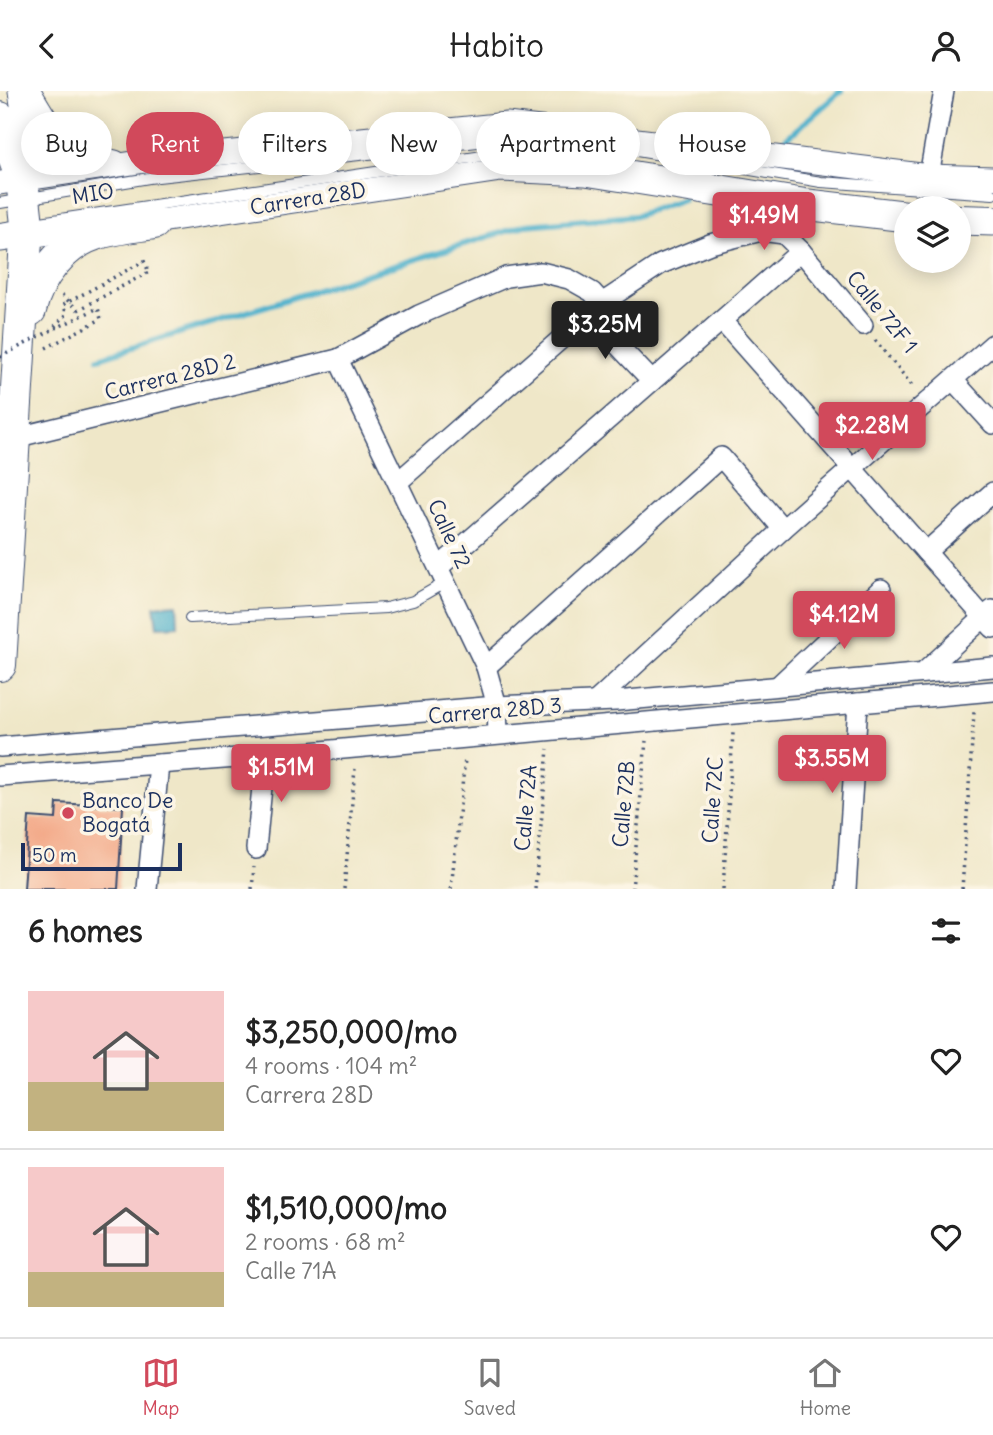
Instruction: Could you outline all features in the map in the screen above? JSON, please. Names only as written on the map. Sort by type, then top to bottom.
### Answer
[{"type":"highway","points":[[0,118],[13,212],[10,358],[14,438],[0,665]]},
{"type":"highway","points":[[10,358],[34,293],[53,264],[94,234],[154,223]]},
{"type":"street","points":[[20,91],[25,125],[13,212],[126,169]]},
{"type":"street","points":[[29,91],[57,138],[69,146],[114,162],[126,162]]},
{"type":"street","points":[[929,176],[944,91]]},
{"type":"street","points":[[224,153],[507,124],[641,146],[929,176],[993,178]]},
{"type":"street","name":"Carrera 28D","points":[[13,212],[94,226],[154,223],[501,170],[585,174],[796,200],[894,218]]},
{"type":"street","points":[[971,223],[993,224]]},
{"type":"street","name":"Calle 72F 1","points":[[399,481],[595,308],[661,264],[710,244],[761,231],[784,234],[863,325]]},
{"type":"street","points":[[442,575],[652,381],[801,251]]},
{"type":"street","name":"Carrera 28D 2","points":[[14,438],[338,359],[419,315],[506,277],[541,272],[569,279],[592,292],[595,308],[652,381]]},
{"type":"street","points":[[722,321],[926,552],[990,618],[923,673]]},
{"type":"street","points":[[596,701],[783,529],[993,344]]},
{"type":"street","name":"Calle 72","points":[[338,359],[399,481],[486,667],[497,706],[498,734]]},
{"type":"street","points":[[953,380],[993,424]]},
{"type":"street","points":[[486,667],[721,457],[783,529]]},
{"type":"street","points":[[926,552],[993,492]]},
{"type":"street","points":[[780,684],[881,589]]},
{"type":"street","name":"Carrera 28D 3","points":[[0,747],[497,706],[616,701],[780,684],[993,667]]},
{"type":"street","name":"Carrera 28D 3","points":[[0,776],[265,756],[984,692]]},
{"type":"street","points":[[616,701],[618,724]]},
{"type":"street","points":[[846,889],[858,703]]},
{"type":"street","points":[[256,849],[265,756]]},
{"type":"street","points":[[147,889],[159,764]]},
{"type":"lane","name":"MIO","points":[[13,212],[149,178],[505,139],[641,146],[821,182],[993,194]]},
{"type":"lane","name":"MIO","points":[[13,212],[503,153],[608,162],[796,200]]},
{"type":"lane","points":[[796,200],[894,206]]},
{"type":"lane","points":[[971,210],[993,211]]},
{"type":"lane","points":[[190,618],[386,608],[413,601],[442,575]]},
{"type":"path","points":[[50,331],[67,314],[63,305],[144,261],[149,272],[78,310],[58,292]]},
{"type":"path","points":[[10,358],[50,331],[98,308],[101,319],[62,337]]},
{"type":"path","name":"Calle 72F 1","points":[[863,325],[926,403]]},
{"type":"path","points":[[962,889],[984,692]]},
{"type":"path","name":"Calle 72C","points":[[723,889],[735,713]]},
{"type":"path","name":"Calle 72B","points":[[632,889],[648,721]]},
{"type":"path","name":"Calle 72A","points":[[535,889],[549,730]]},
{"type":"path","points":[[451,889],[467,737]]},
{"type":"path","points":[[344,889],[357,746]]},
{"type":"water","points":[[177,604],[178,626],[157,627],[154,606]]},
{"type":"building","points":[[57,803],[123,807],[118,889],[24,889],[29,817],[56,819]]},
{"type":"waterway","points":[[774,149],[841,91]]},
{"type":"waterway","points":[[99,358],[525,225],[635,216],[683,199]]},
{"type":"place","name":"Banco De Bogatá","points":[[68,813]]}]
